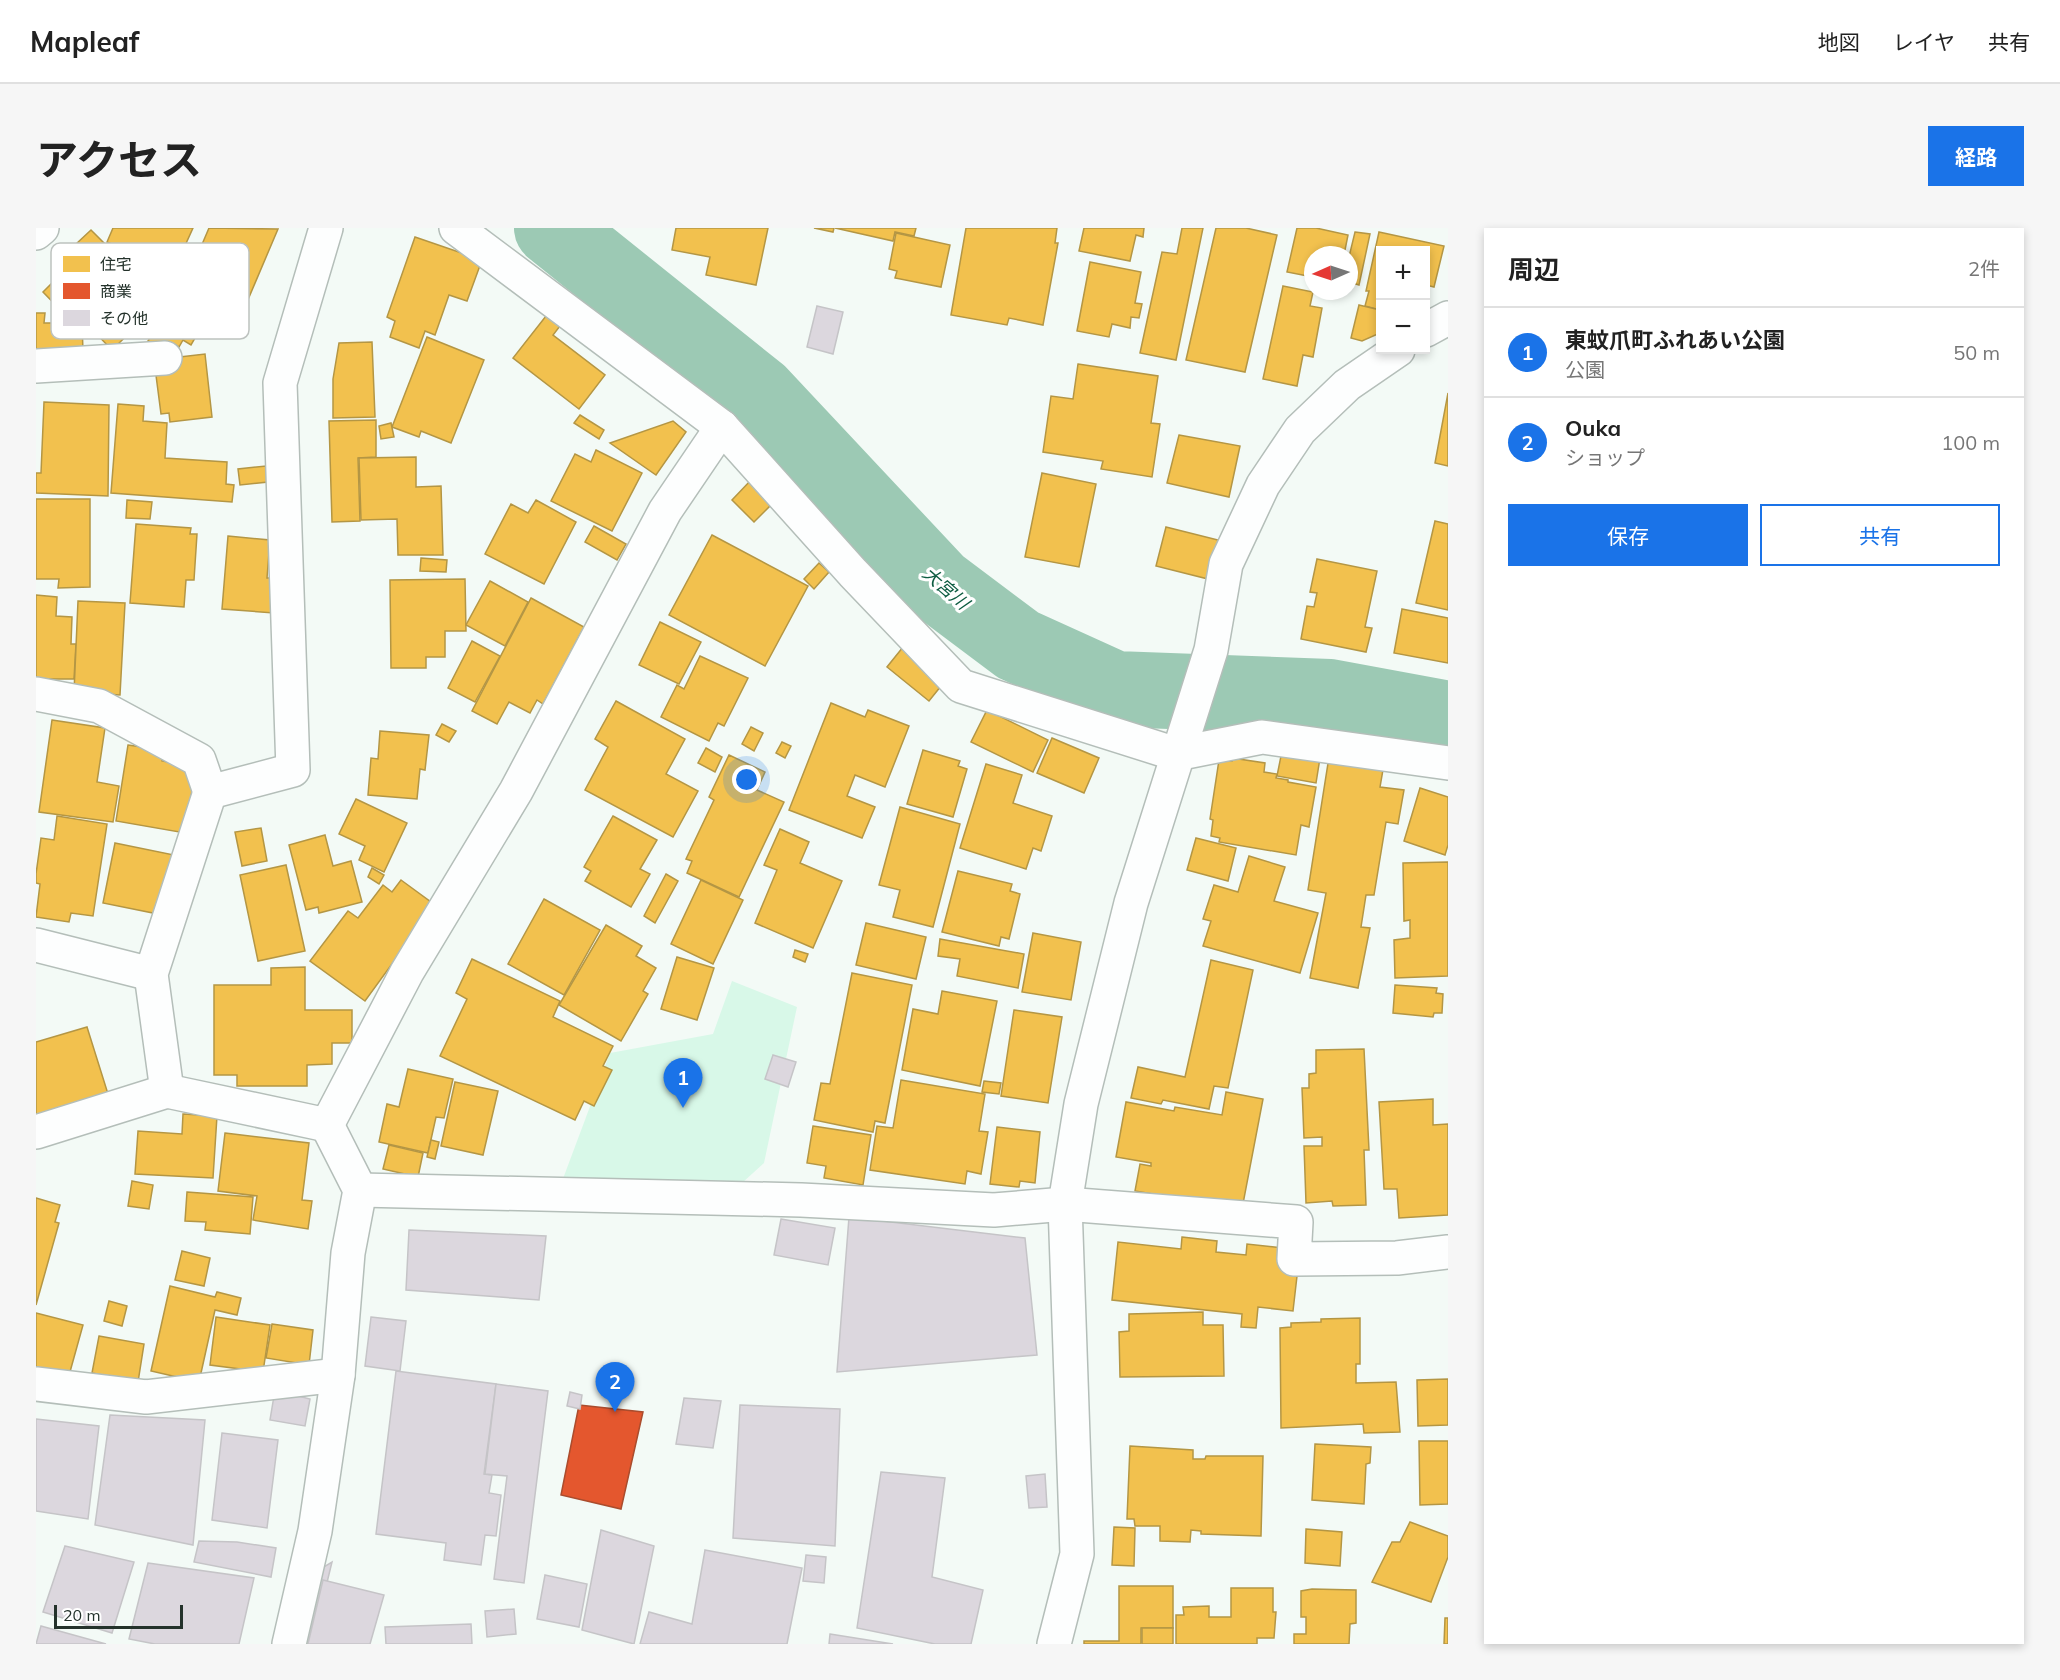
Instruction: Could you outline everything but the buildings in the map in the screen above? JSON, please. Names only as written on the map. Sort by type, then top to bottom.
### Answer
[{"type":"street","points":[[36,233],[42,228]]},
{"type":"street","points":[[210,792],[293,770],[280,383],[326,228]]},
{"type":"street","points":[[456,228],[722,427],[854,573],[961,686],[1176,754],[1262,737],[1448,763]]},
{"type":"street","points":[[1430,327],[1448,318]]},
{"type":"street","points":[[1054,1644],[1077,1554],[1065,1204],[1081,1104],[1131,903],[1176,754],[1211,650],[1226,564],[1263,485],[1300,430],[1347,385],[1392,354]]},
{"type":"street","points":[[36,366],[165,358]]},
{"type":"street","points":[[327,1125],[407,972],[516,791],[665,511],[722,427]]},
{"type":"street","points":[[36,694],[99,706],[199,760],[210,792],[151,974],[167,1092]]},
{"type":"street","points":[[36,945],[151,974]]},
{"type":"street","points":[[36,1132],[167,1092],[327,1125]]},
{"type":"street","points":[[289,1644],[315,1531],[338,1375],[348,1253],[360,1190],[327,1125]]},
{"type":"street","points":[[360,1190],[801,1200],[994,1210],[1065,1204],[1296,1222],[1294,1259],[1397,1258],[1448,1252]]},
{"type":"street","points":[[36,1384],[146,1397],[338,1375]]},
{"type":"green space","points":[[732,981],[797,1007],[764,1163],[742,1183],[561,1184],[610,1053],[713,1034]]},
{"type":"waterway","name":"大宮川","points":[[552,228],[759,394],[938,585],[1018,645],[1115,689],[1330,697],[1448,719]]},
{"type":"place","name":"東蚊爪町ふれあい公園","points":[[683,1108]]},
{"type":"place","name":"Ouka","points":[[615,1412]]}]
